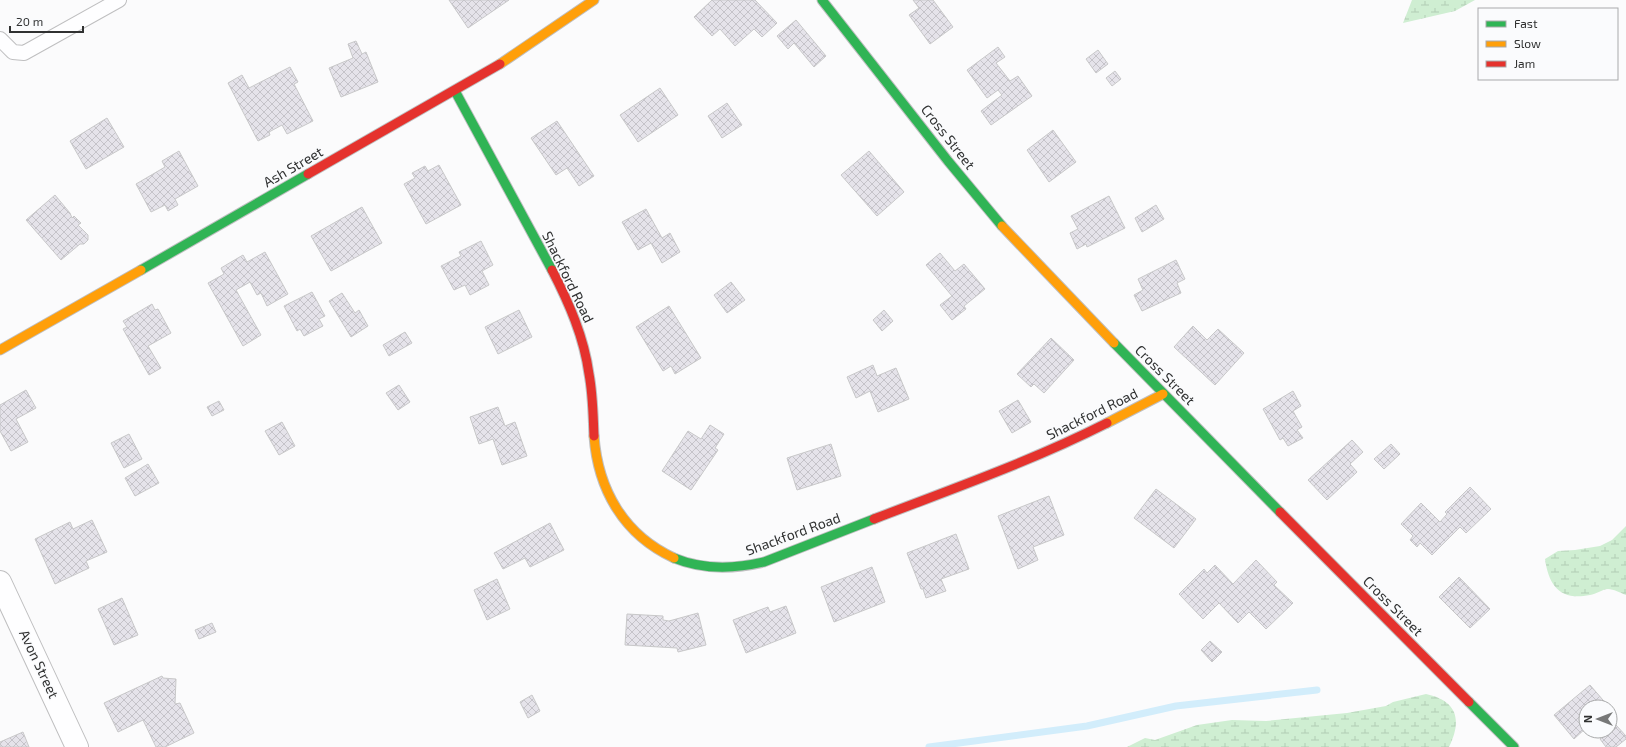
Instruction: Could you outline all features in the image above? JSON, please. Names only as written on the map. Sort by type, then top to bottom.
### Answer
[{"type":"street","name":"Ash Street","points":[[0,350],[455,91],[535,42],[594,0]]},
{"type":"street","name":"Cross Street","points":[[822,0],[948,161],[1013,240],[1163,394],[1514,747]]},
{"type":"street","name":"Shackford Road","points":[[455,91],[468,119],[548,262],[572,313],[582,339],[588,362],[595,449],[599,468],[615,509],[634,533],[645,543],[673,558],[687,563],[723,568],[744,567],[764,562],[1014,465],[1076,438],[1163,394]]},
{"type":"street","name":"Avon Street","points":[[1,589],[78,747]]},
{"type":"lane","points":[[0,39],[12,52],[24,53],[119,0]]},
{"type":"green space","points":[[1412,0],[1475,0],[1455,11],[1403,23]]},
{"type":"green space","points":[[1626,526],[1626,595],[1615,590],[1608,589],[1590,595],[1571,596],[1558,590],[1550,577],[1545,559],[1558,551],[1600,546],[1612,540]]},
{"type":"green space","points":[[1426,694],[1445,701],[1454,713],[1456,720],[1455,728],[1449,747],[1127,747],[1145,738],[1155,740],[1197,725],[1232,720],[1266,721],[1347,713],[1386,706],[1393,702]]},
{"type":"building","points":[[449,0],[509,0],[468,28]]},
{"type":"building","points":[[712,0],[755,0],[777,23],[762,37],[754,29],[735,46],[720,29],[712,36],[694,17]]},
{"type":"building","points":[[913,0],[933,0],[953,27],[930,44],[909,15],[919,8]]},
{"type":"building","points":[[796,20],[826,56],[814,67],[794,43],[788,49],[777,36]]},
{"type":"building","points":[[356,41],[362,54],[366,52],[378,82],[341,97],[329,68],[353,58],[348,44]]},
{"type":"building","points":[[998,47],[1005,57],[996,63],[1010,81],[1018,76],[1032,96],[991,125],[981,111],[1002,95],[998,90],[987,98],[967,70]]},
{"type":"building","points":[[1098,50],[1108,64],[1096,73],[1086,59]]},
{"type":"building","points":[[290,67],[298,82],[294,84],[313,121],[287,134],[282,125],[269,132],[270,135],[258,141],[228,83],[242,75],[249,88]]},
{"type":"building","points":[[1115,71],[1121,79],[1112,86],[1106,78]]},
{"type":"building","points":[[660,88],[678,115],[638,142],[620,115]]},
{"type":"building","points":[[727,103],[742,125],[722,138],[708,116]]},
{"type":"building","points":[[107,118],[124,147],[86,169],[70,141]]},
{"type":"building","points":[[557,121],[594,176],[579,186],[567,168],[556,175],[531,138]]},
{"type":"building","points":[[1053,130],[1076,162],[1049,182],[1027,150]]},
{"type":"building","points":[[179,151],[198,186],[175,199],[178,205],[168,211],[165,205],[151,212],[136,184],[165,167],[162,161]]},
{"type":"building","points":[[869,151],[904,192],[877,216],[841,175]]},
{"type":"building","points":[[439,165],[461,205],[426,224],[404,184],[415,178],[412,173],[425,166],[428,171]]},
{"type":"building","points":[[55,195],[70,213],[72,218],[74,216],[81,223],[78,225],[88,235],[88,240],[84,244],[80,244],[61,260],[26,220]]},
{"type":"building","points":[[1109,196],[1125,228],[1087,247],[1086,244],[1077,249],[1070,233],[1078,229],[1071,216]]},
{"type":"building","points":[[1156,205],[1164,219],[1142,232],[1135,218]]},
{"type":"building","points":[[362,207],[382,243],[331,271],[311,236]]},
{"type":"building","points":[[646,209],[662,238],[670,233],[680,252],[662,263],[651,243],[638,250],[622,222]]},
{"type":"building","points":[[481,241],[493,265],[482,271],[489,285],[470,295],[465,285],[454,290],[441,266],[461,256],[459,252]]},
{"type":"building","points":[[265,252],[288,294],[267,306],[261,293],[257,295],[250,282],[236,290],[261,335],[243,346],[208,283],[224,274],[221,268],[243,255],[247,262]]},
{"type":"building","points":[[940,253],[955,271],[964,264],[985,289],[964,306],[966,309],[952,320],[940,305],[952,296],[926,265]]},
{"type":"building","points":[[1176,260],[1185,279],[1177,283],[1181,293],[1142,311],[1134,295],[1143,290],[1138,279]]},
{"type":"building","points":[[731,282],[745,300],[727,313],[714,295]]},
{"type":"building","points":[[312,292],[325,316],[319,319],[323,326],[304,336],[300,329],[297,331],[284,306]]},
{"type":"building","points":[[342,293],[355,313],[359,310],[368,326],[351,337],[329,301]]},
{"type":"building","points":[[152,304],[155,310],[158,309],[171,333],[148,346],[161,368],[149,375],[123,329],[127,327],[123,321]]},
{"type":"building","points":[[669,306],[701,358],[675,374],[671,366],[663,371],[636,327]]},
{"type":"building","points":[[519,310],[532,337],[498,354],[485,327]]},
{"type":"building","points":[[884,310],[893,321],[882,331],[873,320]]},
{"type":"building","points":[[1193,326],[1207,340],[1218,329],[1244,353],[1215,385],[1174,347]]},
{"type":"building","points":[[405,332],[412,343],[389,356],[383,345]]},
{"type":"building","points":[[1051,338],[1074,360],[1044,393],[1034,384],[1031,387],[1017,374]]},
{"type":"building","points":[[873,365],[877,376],[896,368],[909,399],[878,412],[870,391],[856,398],[847,377]]},
{"type":"building","points":[[399,385],[410,402],[398,410],[386,393]]},
{"type":"building","points":[[26,390],[36,408],[16,419],[28,442],[11,451],[0,431],[0,405]]},
{"type":"building","points":[[1293,391],[1301,406],[1293,411],[1302,427],[1297,430],[1303,438],[1288,446],[1283,438],[1280,440],[1263,409]]},
{"type":"building","points":[[1018,400],[1031,422],[1012,433],[999,411]]},
{"type":"building","points":[[219,401],[224,410],[212,416],[207,407]]},
{"type":"building","points":[[498,407],[505,426],[515,422],[527,456],[502,465],[493,439],[479,444],[470,417]]},
{"type":"building","points":[[282,422],[295,446],[279,455],[265,431]]},
{"type":"building","points":[[710,425],[724,434],[715,448],[718,450],[691,490],[662,471],[688,431],[701,439]]},
{"type":"building","points":[[129,434],[142,459],[124,468],[111,443]]},
{"type":"building","points":[[1352,440],[1363,452],[1350,464],[1357,472],[1327,500],[1308,480]]},
{"type":"building","points":[[831,444],[841,476],[797,490],[787,458]]},
{"type":"building","points":[[1391,444],[1400,454],[1384,469],[1374,459]]},
{"type":"building","points":[[148,464],[159,483],[135,496],[125,478]]},
{"type":"building","points":[[1470,487],[1491,509],[1466,533],[1460,527],[1432,555],[1420,543],[1417,547],[1410,540],[1413,536],[1401,524],[1421,503],[1440,522],[1447,514],[1445,512]]},
{"type":"building","points":[[1156,489],[1196,519],[1174,548],[1134,518]]},
{"type":"building","points":[[1049,496],[1064,535],[1033,547],[1038,560],[1018,569],[998,516]]},
{"type":"building","points":[[92,520],[107,552],[86,561],[89,568],[55,584],[35,539],[70,522],[73,529]]},
{"type":"building","points":[[550,523],[564,550],[530,567],[525,558],[503,569],[494,553]]},
{"type":"building","points":[[956,534],[969,569],[941,579],[946,591],[926,598],[907,553]]},
{"type":"building","points":[[1256,560],[1277,582],[1274,585],[1293,603],[1266,629],[1249,612],[1238,623],[1219,603],[1203,619],[1179,594],[1204,569],[1207,573],[1215,565],[1233,584]]},
{"type":"building","points":[[872,567],[885,602],[834,622],[821,587]]},
{"type":"building","points":[[1459,577],[1490,609],[1470,628],[1439,597]]},
{"type":"building","points":[[497,579],[510,609],[487,620],[474,590]]},
{"type":"building","points":[[122,598],[138,635],[114,645],[98,609]]},
{"type":"building","points":[[786,606],[796,633],[746,653],[733,620],[768,607],[770,612]]},
{"type":"building","points":[[698,613],[706,645],[678,652],[677,648],[625,645],[627,614],[663,616],[663,620],[669,621]]},
{"type":"building","points":[[212,623],[216,632],[199,639],[195,630]]},
{"type":"building","points":[[1210,641],[1222,652],[1212,662],[1201,650]]},
{"type":"building","points":[[162,676],[163,678],[176,679],[175,704],[180,703],[194,733],[165,747],[156,747],[143,720],[118,732],[104,703]]},
{"type":"building","points":[[1590,685],[1602,699],[1578,699],[1578,735],[1574,739],[1554,715]]},
{"type":"building","points":[[532,695],[540,711],[528,718],[520,702]]},
{"type":"building","points":[[1618,727],[1626,736],[1626,739],[1616,747],[1606,747],[1600,739],[1618,739]]},
{"type":"building","points":[[23,732],[29,747],[0,747],[0,742]]},
{"type":"waterway","points":[[929,747],[1087,726],[1176,706],[1317,690]]},
{"type":"traffic: fast","points":[[822,0],[948,161],[1002,226]]},
{"type":"traffic: fast","points":[[455,91],[552,270]]},
{"type":"traffic: fast","points":[[141,270],[308,174]]},
{"type":"traffic: fast","points":[[1114,343],[1280,512]]},
{"type":"traffic: fast","points":[[674,558],[696,565],[719,567],[741,566],[764,562],[874,519]]},
{"type":"traffic: fast","points":[[1469,702],[1514,747]]},
{"type":"traffic: slow","points":[[500,64],[594,0]]},
{"type":"traffic: slow","points":[[1002,226],[1114,343]]},
{"type":"traffic: slow","points":[[0,350],[141,270]]},
{"type":"traffic: slow","points":[[1107,423],[1163,394]]},
{"type":"traffic: slow","points":[[594,436],[601,475],[617,509],[628,524],[641,537],[656,548],[674,558]]},
{"type":"traffic: jam","points":[[308,174],[500,64]]},
{"type":"traffic: jam","points":[[552,270],[570,308],[584,347],[593,405],[594,436]]},
{"type":"traffic: jam","points":[[874,519],[1021,462],[1107,423]]},
{"type":"traffic: jam","points":[[1280,512],[1469,702]]}]
